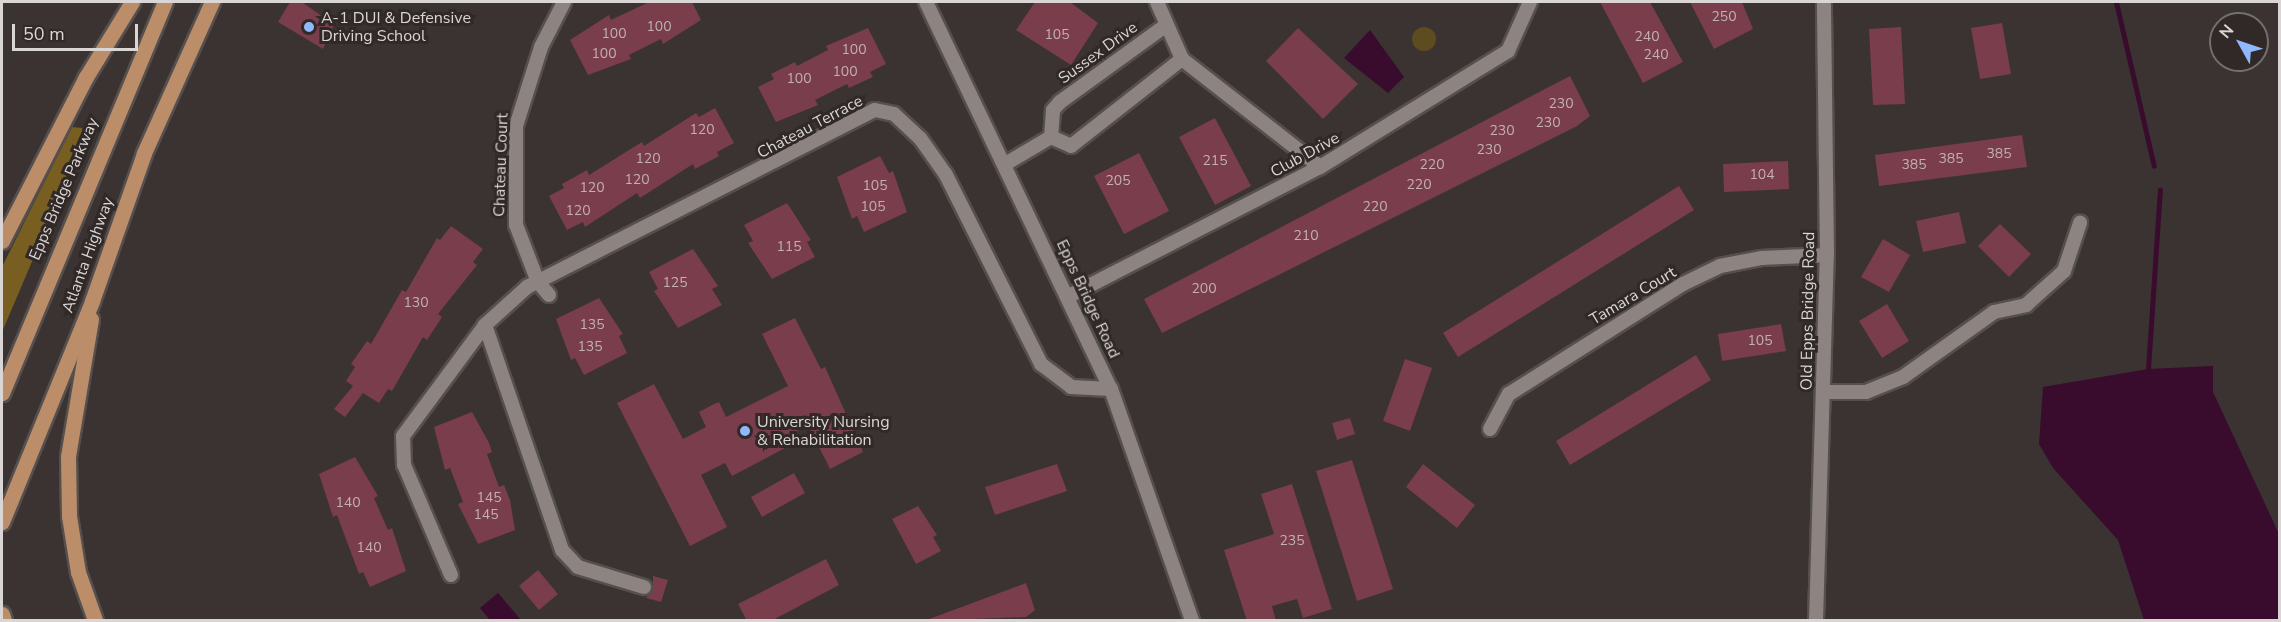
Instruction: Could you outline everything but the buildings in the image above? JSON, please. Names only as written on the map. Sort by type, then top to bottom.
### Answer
[{"type":"main road","points":[[2,241],[86,77],[132,2]]},
{"type":"main road","name":"Epps Bridge Parkway","points":[[2,392],[165,2]]},
{"type":"main road","name":"Atlanta Highway","points":[[2,522],[92,301],[144,153],[212,2]]},
{"type":"main road","points":[[92,301],[68,469],[69,516],[78,572],[95,621]]},
{"type":"main road","points":[[2,614],[4,621]]},
{"type":"street","name":"Chateau Court","points":[[549,295],[538,282],[516,225],[516,126],[541,46],[564,2]]},
{"type":"street","name":"Epps Bridge Road","points":[[926,2],[1007,163],[1111,389],[1192,621]]},
{"type":"street","points":[[1157,2],[1165,26],[1182,59],[1320,167]]},
{"type":"street","name":"Old Epps Bridge Road","points":[[1816,621],[1827,255],[1824,2]]},
{"type":"street","name":"Club Drive","points":[[1069,296],[1320,167],[1508,51],[1527,4]]},
{"type":"street","name":"Sussex Drive","points":[[1051,137],[1053,110],[1060,102],[1127,50],[1165,26]]},
{"type":"street","points":[[1007,163],[1051,137],[1071,146],[1182,59]]},
{"type":"street","name":"Chateau Terrace","points":[[451,575],[404,465],[403,436],[485,326],[538,282],[875,110],[894,114],[920,138],[946,175],[1041,364],[1071,387],[1111,389]]},
{"type":"street","points":[[1823,392],[1866,392],[1903,377],[1994,312],[2026,305],[2064,271],[2080,223]]},
{"type":"street","name":"Tamara Court","points":[[1490,429],[1509,394],[1683,284],[1720,266],[1762,258],[1827,255]]},
{"type":"street","points":[[485,326],[562,550],[578,567],[644,587]]},
{"type":"shaded area","points":[[1424,27],[1433,30],[1436,39],[1433,48],[1424,51],[1415,48],[1412,39],[1415,30]]},
{"type":"shaded area","points":[[1370,30],[1404,77],[1388,93],[1344,58]]},
{"type":"shaded area","points":[[72,127],[82,128],[85,137],[2,332],[2,267]]},
{"type":"shaded area","points":[[2213,366],[2213,392],[2279,534],[2279,620],[2144,620],[2118,540],[2053,468],[2039,444],[2043,387],[2148,369]]},
{"type":"shaded area","points":[[498,593],[521,620],[490,620],[480,608]]},
{"type":"waterway","points":[[2116,2],[2154,166]]},
{"type":"waterway","points":[[2148,369],[2160,189]]},
{"type":"place","name":"A-1 DUI & Defensive Driving School","points":[[309,27]]},
{"type":"place","name":"University Nursing & Rehabilitation","points":[[745,431]]}]
